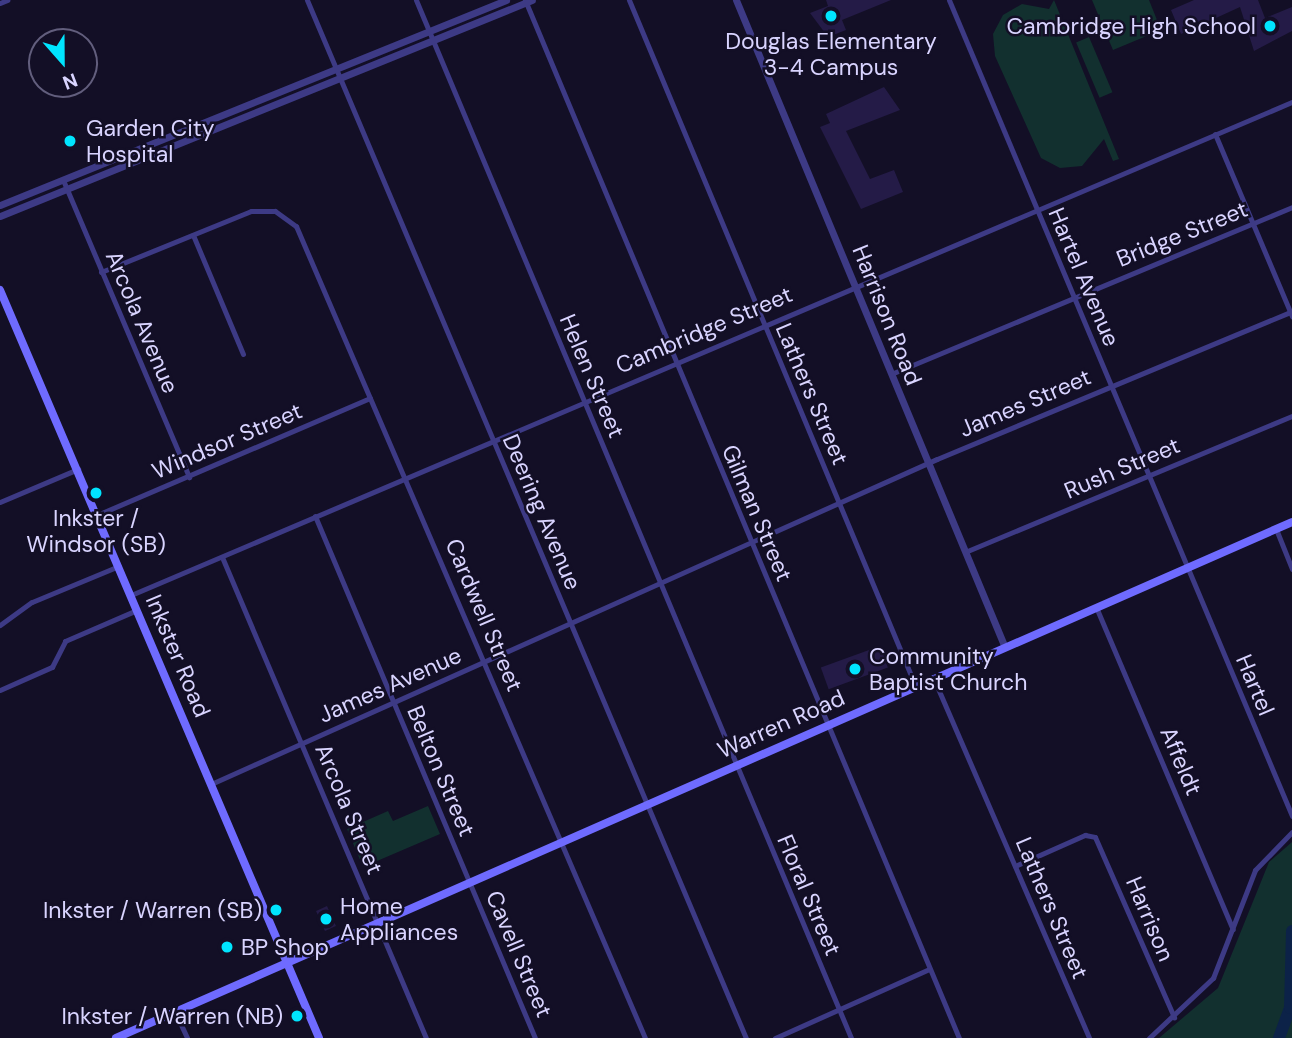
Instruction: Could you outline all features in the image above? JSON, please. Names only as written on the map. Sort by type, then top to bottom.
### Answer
[{"type":"main road","name":"Inkster Road","points":[[0,290],[319,1038]]},
{"type":"main road","name":"Warren Road","points":[[116,1038],[289,965],[1004,645],[1292,522]]},
{"type":"street","points":[[0,3],[7,0]]},
{"type":"street","name":"Deering Avenue","points":[[307,0],[746,1038]]},
{"type":"street","name":"Helen Street","points":[[416,0],[735,766]]},
{"type":"street","points":[[251,109],[335,69],[506,0]]},
{"type":"street","name":"Lathers Street","points":[[629,0],[915,685]]},
{"type":"street","name":"Harrison Road","points":[[736,0],[1004,645]]},
{"type":"street","name":"Hartel Avenue","points":[[949,0],[1185,568]]},
{"type":"street","points":[[0,216],[251,109],[341,78],[528,1]]},
{"type":"street","name":"Gilman Street","points":[[528,1],[675,361],[959,1038]]},
{"type":"street","name":"Cambridge Street","points":[[131,595],[853,285],[1292,102]]},
{"type":"street","points":[[1215,134],[1291,313]]},
{"type":"street","points":[[0,205],[62,180],[158,147]]},
{"type":"street","name":"Arcola Avenue","points":[[62,180],[189,477]]},
{"type":"street","name":"Bridge Street","points":[[891,374],[1292,207]]},
{"type":"street","name":"Cardwell Street","points":[[193,235],[251,211],[280,213],[300,234],[645,1038]]},
{"type":"street","points":[[102,272],[193,235],[243,354]]},
{"type":"street","name":"James Street","points":[[928,463],[1291,313]]},
{"type":"street","name":"Windsor Street","points":[[97,516],[370,398]]},
{"type":"street","name":"Rush Street","points":[[965,552],[1292,416]]},
{"type":"street","name":"James Avenue","points":[[211,784],[928,463]]},
{"type":"street","points":[[0,502],[78,469]]},
{"type":"street","name":"Belton Street","points":[[315,516],[470,884]]},
{"type":"street","points":[[1276,529],[1292,569]]},
{"type":"street","name":"Arcola Street","points":[[222,557],[426,1038]]},
{"type":"street","points":[[0,625],[32,602],[119,566]]},
{"type":"street","name":"Hartel","points":[[1185,568],[1292,816]]},
{"type":"street","name":"Affeldt","points":[[1096,607],[1233,929]]},
{"type":"street","points":[[0,690],[52,667],[65,641],[137,610]]},
{"type":"street","name":"Lathers Street","points":[[933,677],[1089,1038]]},
{"type":"street","name":"Floral Street","points":[[735,766],[851,1038]]},
{"type":"street","points":[[1149,1038],[1213,978],[1255,870],[1292,832]]},
{"type":"street","name":"Harrison","points":[[1015,866],[1093,836],[1174,1017]]},
{"type":"street","name":"Cavell Street","points":[[470,884],[535,1038]]},
{"type":"street","points":[[775,1038],[929,969]]},
{"type":"street","points":[[176,1014],[187,1038]]},
{"type":"green space","points":[[1054,0],[1119,159],[1113,161],[1104,139],[1082,166],[1060,168],[1041,158],[995,56],[993,34],[1003,15],[1022,4],[1049,9]]},
{"type":"green space","points":[[1092,0],[1149,0],[1161,30],[1113,50]]},
{"type":"green space","points":[[1089,37],[1112,92],[1100,98],[1076,42]]},
{"type":"green space","points":[[428,806],[440,834],[363,867],[347,829],[388,811],[393,821]]},
{"type":"green space","points":[[1292,842],[1292,1038],[1159,1038],[1218,988],[1269,862]]},
{"type":"building","name":"Douglas Elementary 3-4 Campus","points":[[826,0],[891,0],[842,20],[846,30],[828,37],[810,13],[828,6]]},
{"type":"building","name":"Cambridge High School","points":[[1194,0],[1258,0],[1265,18],[1292,7],[1292,31],[1254,51],[1240,7],[1181,34],[1171,10]]},
{"type":"building","points":[[884,87],[900,110],[846,131],[870,179],[894,170],[903,192],[861,209],[820,127],[830,123],[826,114]]},
{"type":"building","name":"Community Baptist Church","points":[[880,646],[888,668],[829,689],[821,668]]},
{"type":"building","name":"Home Appliances","points":[[327,906],[336,926],[325,931],[316,911]]},
{"type":"waterway","points":[[1279,1038],[1290,1008],[1292,931]]},
{"type":"place","name":"Douglas Elementary 3-4 Campus","points":[[831,16]]},
{"type":"place","name":"Cambridge High School","points":[[1270,26]]},
{"type":"place","name":"Garden City Hospital","points":[[70,141]]},
{"type":"place","name":"Inkster / Windsor (SB)","points":[[96,493]]},
{"type":"place","name":"Community Baptist Church","points":[[855,669]]},
{"type":"place","name":"Inkster / Warren (SB)","points":[[276,910]]},
{"type":"place","name":"Home Appliances","points":[[326,919]]},
{"type":"place","name":"BP Shop","points":[[227,947]]},
{"type":"place","name":"Inkster / Warren (NB)","points":[[297,1016]]}]
